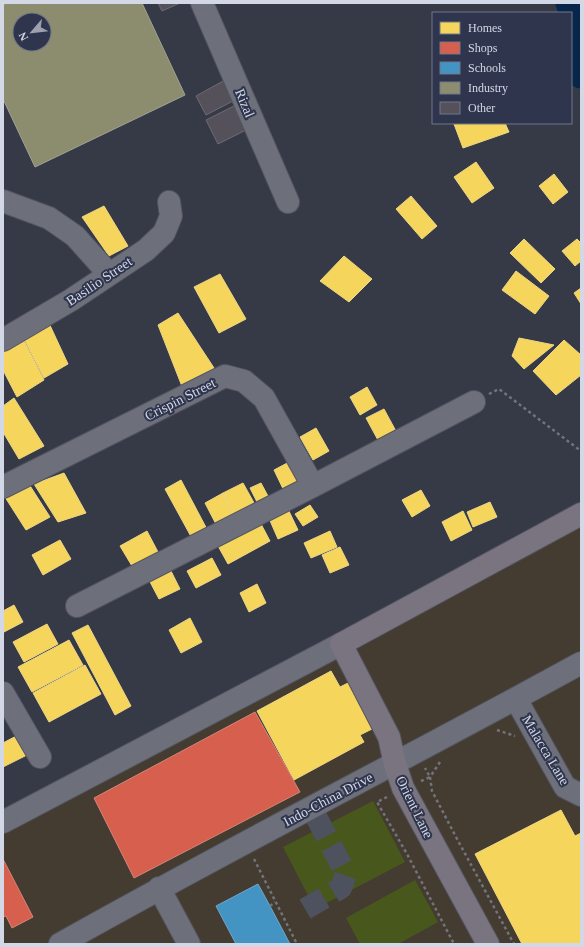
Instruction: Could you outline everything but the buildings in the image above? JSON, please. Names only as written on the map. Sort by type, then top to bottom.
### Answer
[{"type":"main road","points":[[341,644],[581,514]]},
{"type":"main road","name":"Orient Lane","points":[[341,644],[389,737],[395,764],[403,788],[488,944]]},
{"type":"street","name":"Rizal","points":[[202,3],[288,202]]},
{"type":"street","points":[[3,201],[49,218],[75,236],[109,274]]},
{"type":"street","name":"Basilio Street","points":[[3,340],[71,300],[146,250],[164,233],[171,216],[169,202]]},
{"type":"street","name":"Crispin Street","points":[[3,487],[225,376],[244,380],[264,398],[313,486]]},
{"type":"street","points":[[77,606],[474,402]]},
{"type":"street","points":[[3,822],[341,644]]},
{"type":"street","name":"Indo-China Drive","points":[[60,944],[159,888],[395,764],[581,663]]},
{"type":"street","points":[[3,693],[10,720],[40,757]]},
{"type":"street","name":"Malacca Lane","points":[[516,698],[565,787],[581,795]]},
{"type":"street","points":[[159,888],[188,944]]},
{"type":"path","points":[[499,389],[581,451]]},
{"type":"path","points":[[496,730],[514,736],[532,727]]},
{"type":"path","points":[[441,760],[430,777],[432,790],[514,944]]},
{"type":"path","points":[[246,842],[297,944]]},
{"type":"path","points":[[270,906],[275,902]]},
{"type":"shaded area","points":[[581,525],[581,944],[3,944],[3,833]]},
{"type":"green space","points":[[373,801],[405,862],[315,909],[283,847]]},
{"type":"green space","points":[[415,880],[438,922],[398,944],[360,944],[346,918]]},
{"type":"waterway","points":[[570,3],[572,7],[573,38],[581,74]]},
{"type":"tunnel","points":[[305,909],[341,888],[346,874],[311,807]]}]
